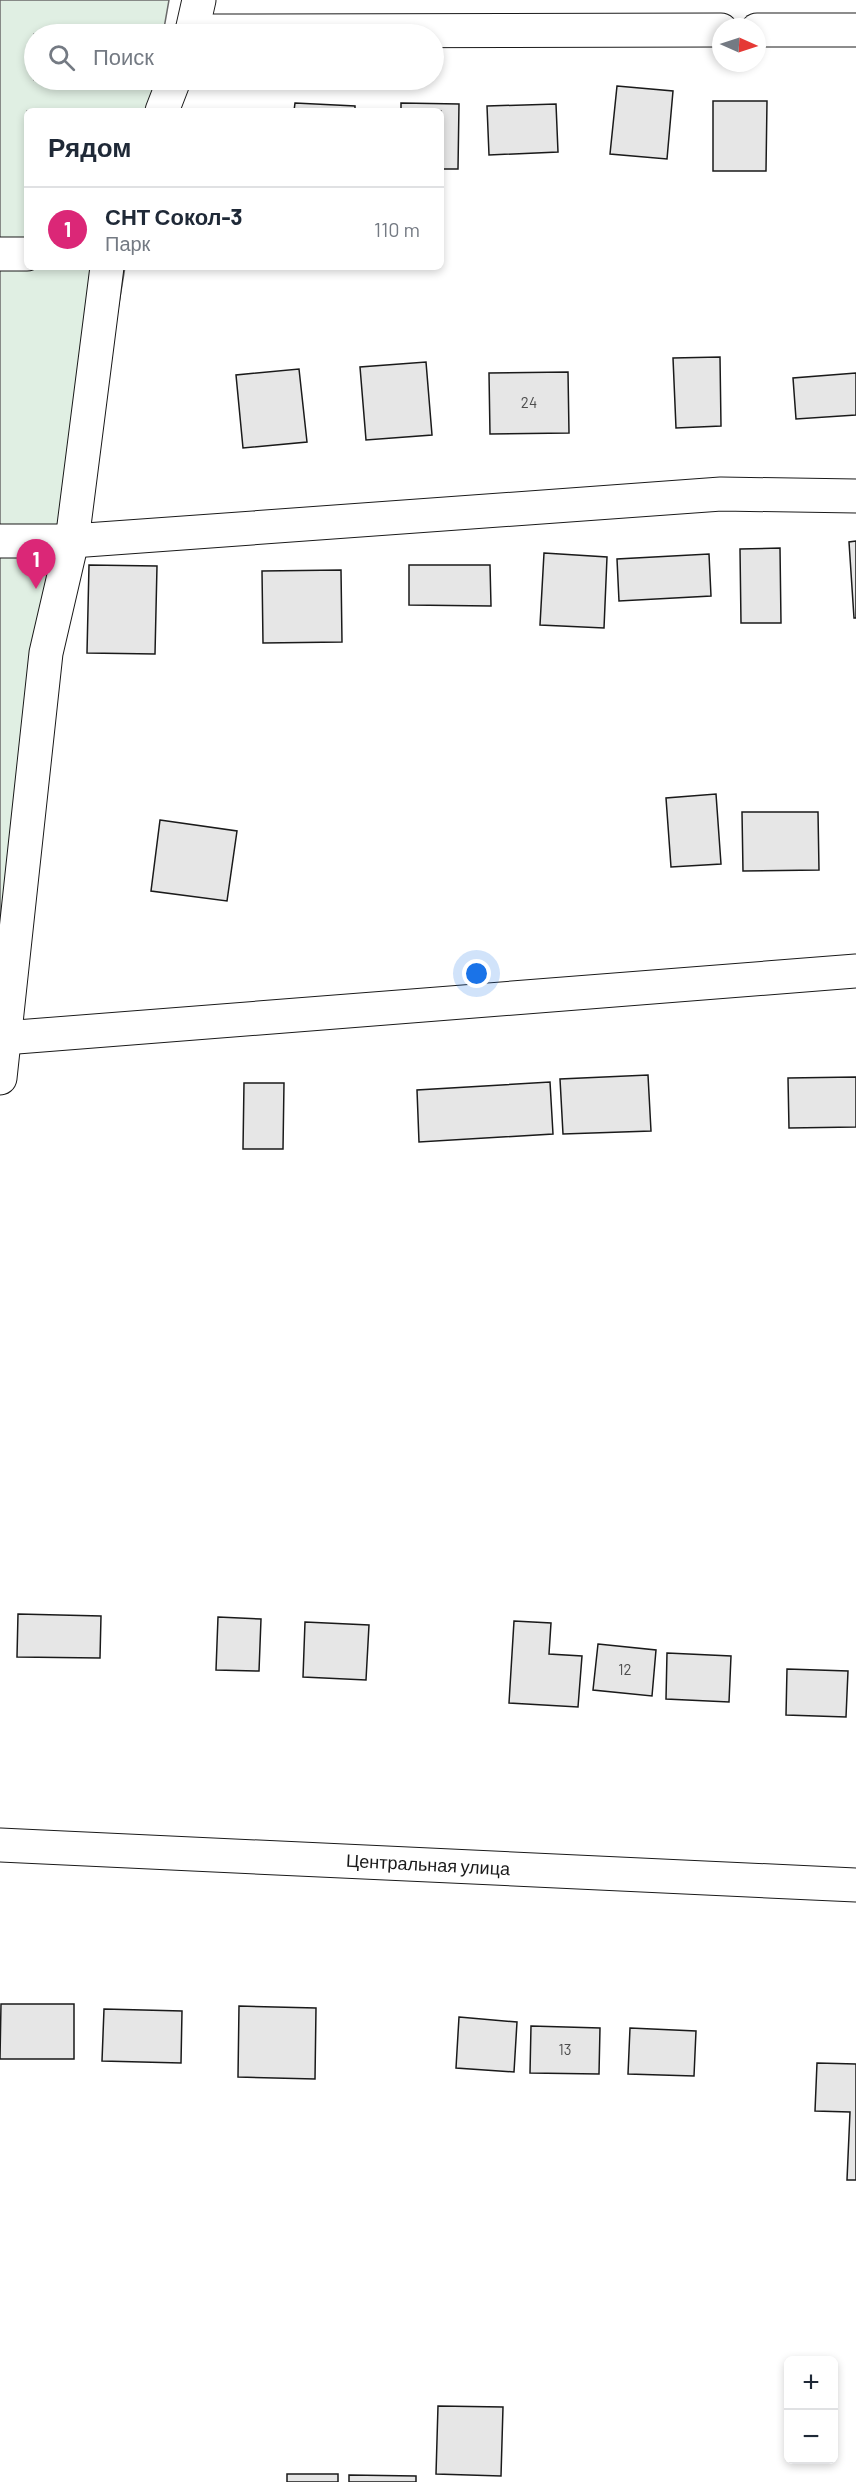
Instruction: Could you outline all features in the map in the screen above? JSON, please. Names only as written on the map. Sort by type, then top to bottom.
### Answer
[{"type":"street","points":[[193,24],[199,0]]},
{"type":"street","points":[[444,32],[712,30]]},
{"type":"street","points":[[766,30],[856,30]]},
{"type":"street","points":[[163,108],[170,90]]},
{"type":"street","points":[[0,254],[24,254]]},
{"type":"street","points":[[0,1078],[12,861],[46,653],[72,542],[107,270]]},
{"type":"street","points":[[0,541],[72,542],[721,494],[856,496]]},
{"type":"street","points":[[4,1038],[856,971]]},
{"type":"street","name":"Центральная улица","points":[[0,1845],[856,1885]]},
{"type":"green space","points":[[0,0],[169,0],[165,24],[24,24],[24,90],[154,90],[151,108],[24,108],[24,270],[125,270],[35,810],[0,1093]]},
{"type":"building","points":[[617,86],[673,91],[667,159],[610,154]]},
{"type":"building","points":[[713,101],[767,101],[766,171],[713,171]]},
{"type":"building","points":[[295,103],[355,106],[355,108],[294,108]]},
{"type":"building","points":[[401,103],[459,104],[458,169],[444,169],[444,108],[401,108]]},
{"type":"building","points":[[556,104],[558,152],[489,155],[487,106]]},
{"type":"building","points":[[720,357],[721,426],[676,428],[673,358]]},
{"type":"building","points":[[426,362],[432,435],[366,440],[360,367]]},
{"type":"building","points":[[299,369],[307,442],[243,448],[236,375]]},
{"type":"building","points":[[568,372],[569,433],[490,434],[489,373]]},
{"type":"building","points":[[856,373],[856,415],[796,419],[793,378]]},
{"type":"building","points":[[856,541],[856,618],[854,618],[849,542]]},
{"type":"building","points":[[780,548],[781,623],[741,623],[740,549]]},
{"type":"building","points":[[544,553],[607,557],[604,628],[540,625]]},
{"type":"building","points":[[709,554],[711,596],[619,601],[617,559]]},
{"type":"building","points":[[89,565],[157,566],[155,654],[87,653]]},
{"type":"building","points":[[409,565],[490,565],[491,606],[409,605]]},
{"type":"building","points":[[341,570],[342,642],[263,643],[262,571]]},
{"type":"building","points":[[716,794],[721,864],[671,867],[666,798]]},
{"type":"building","points":[[742,812],[818,812],[819,870],[743,871]]},
{"type":"building","points":[[160,820],[237,831],[227,901],[151,891]]},
{"type":"building","points":[[648,1075],[651,1131],[563,1134],[560,1079]]},
{"type":"building","points":[[856,1077],[856,1127],[789,1128],[788,1078]]},
{"type":"building","points":[[550,1082],[553,1134],[419,1142],[417,1090]]},
{"type":"building","points":[[244,1083],[284,1083],[283,1149],[243,1149]]},
{"type":"building","points":[[18,1614],[101,1616],[100,1658],[17,1657]]},
{"type":"building","points":[[218,1617],[261,1619],[259,1671],[216,1670]]},
{"type":"building","points":[[514,1621],[551,1623],[549,1654],[582,1656],[578,1707],[509,1703]]},
{"type":"building","points":[[305,1622],[369,1625],[366,1680],[303,1677]]},
{"type":"building","points":[[598,1644],[656,1650],[652,1696],[593,1690]]},
{"type":"building","points":[[667,1653],[731,1656],[729,1702],[666,1699]]},
{"type":"building","points":[[787,1669],[848,1671],[846,1717],[786,1715]]},
{"type":"building","points":[[1,2004],[74,2004],[74,2059],[0,2059]]},
{"type":"building","points":[[239,2006],[316,2008],[315,2079],[238,2077]]},
{"type":"building","points":[[104,2009],[182,2011],[181,2063],[102,2061]]},
{"type":"building","points":[[459,2017],[517,2022],[514,2072],[456,2068]]},
{"type":"building","points":[[531,2026],[600,2028],[599,2074],[530,2073]]},
{"type":"building","points":[[630,2028],[696,2031],[694,2076],[628,2074]]},
{"type":"building","points":[[817,2063],[856,2064],[856,2180],[847,2180],[850,2112],[815,2111]]},
{"type":"building","points":[[438,2406],[503,2407],[501,2476],[436,2474]]},
{"type":"building","points":[[287,2474],[338,2474],[338,2482],[287,2482]]},
{"type":"building","points":[[349,2475],[416,2476],[416,2482],[349,2482]]},
{"type":"place","name":"СНТ Сокол-3","points":[[36,589]]}]
